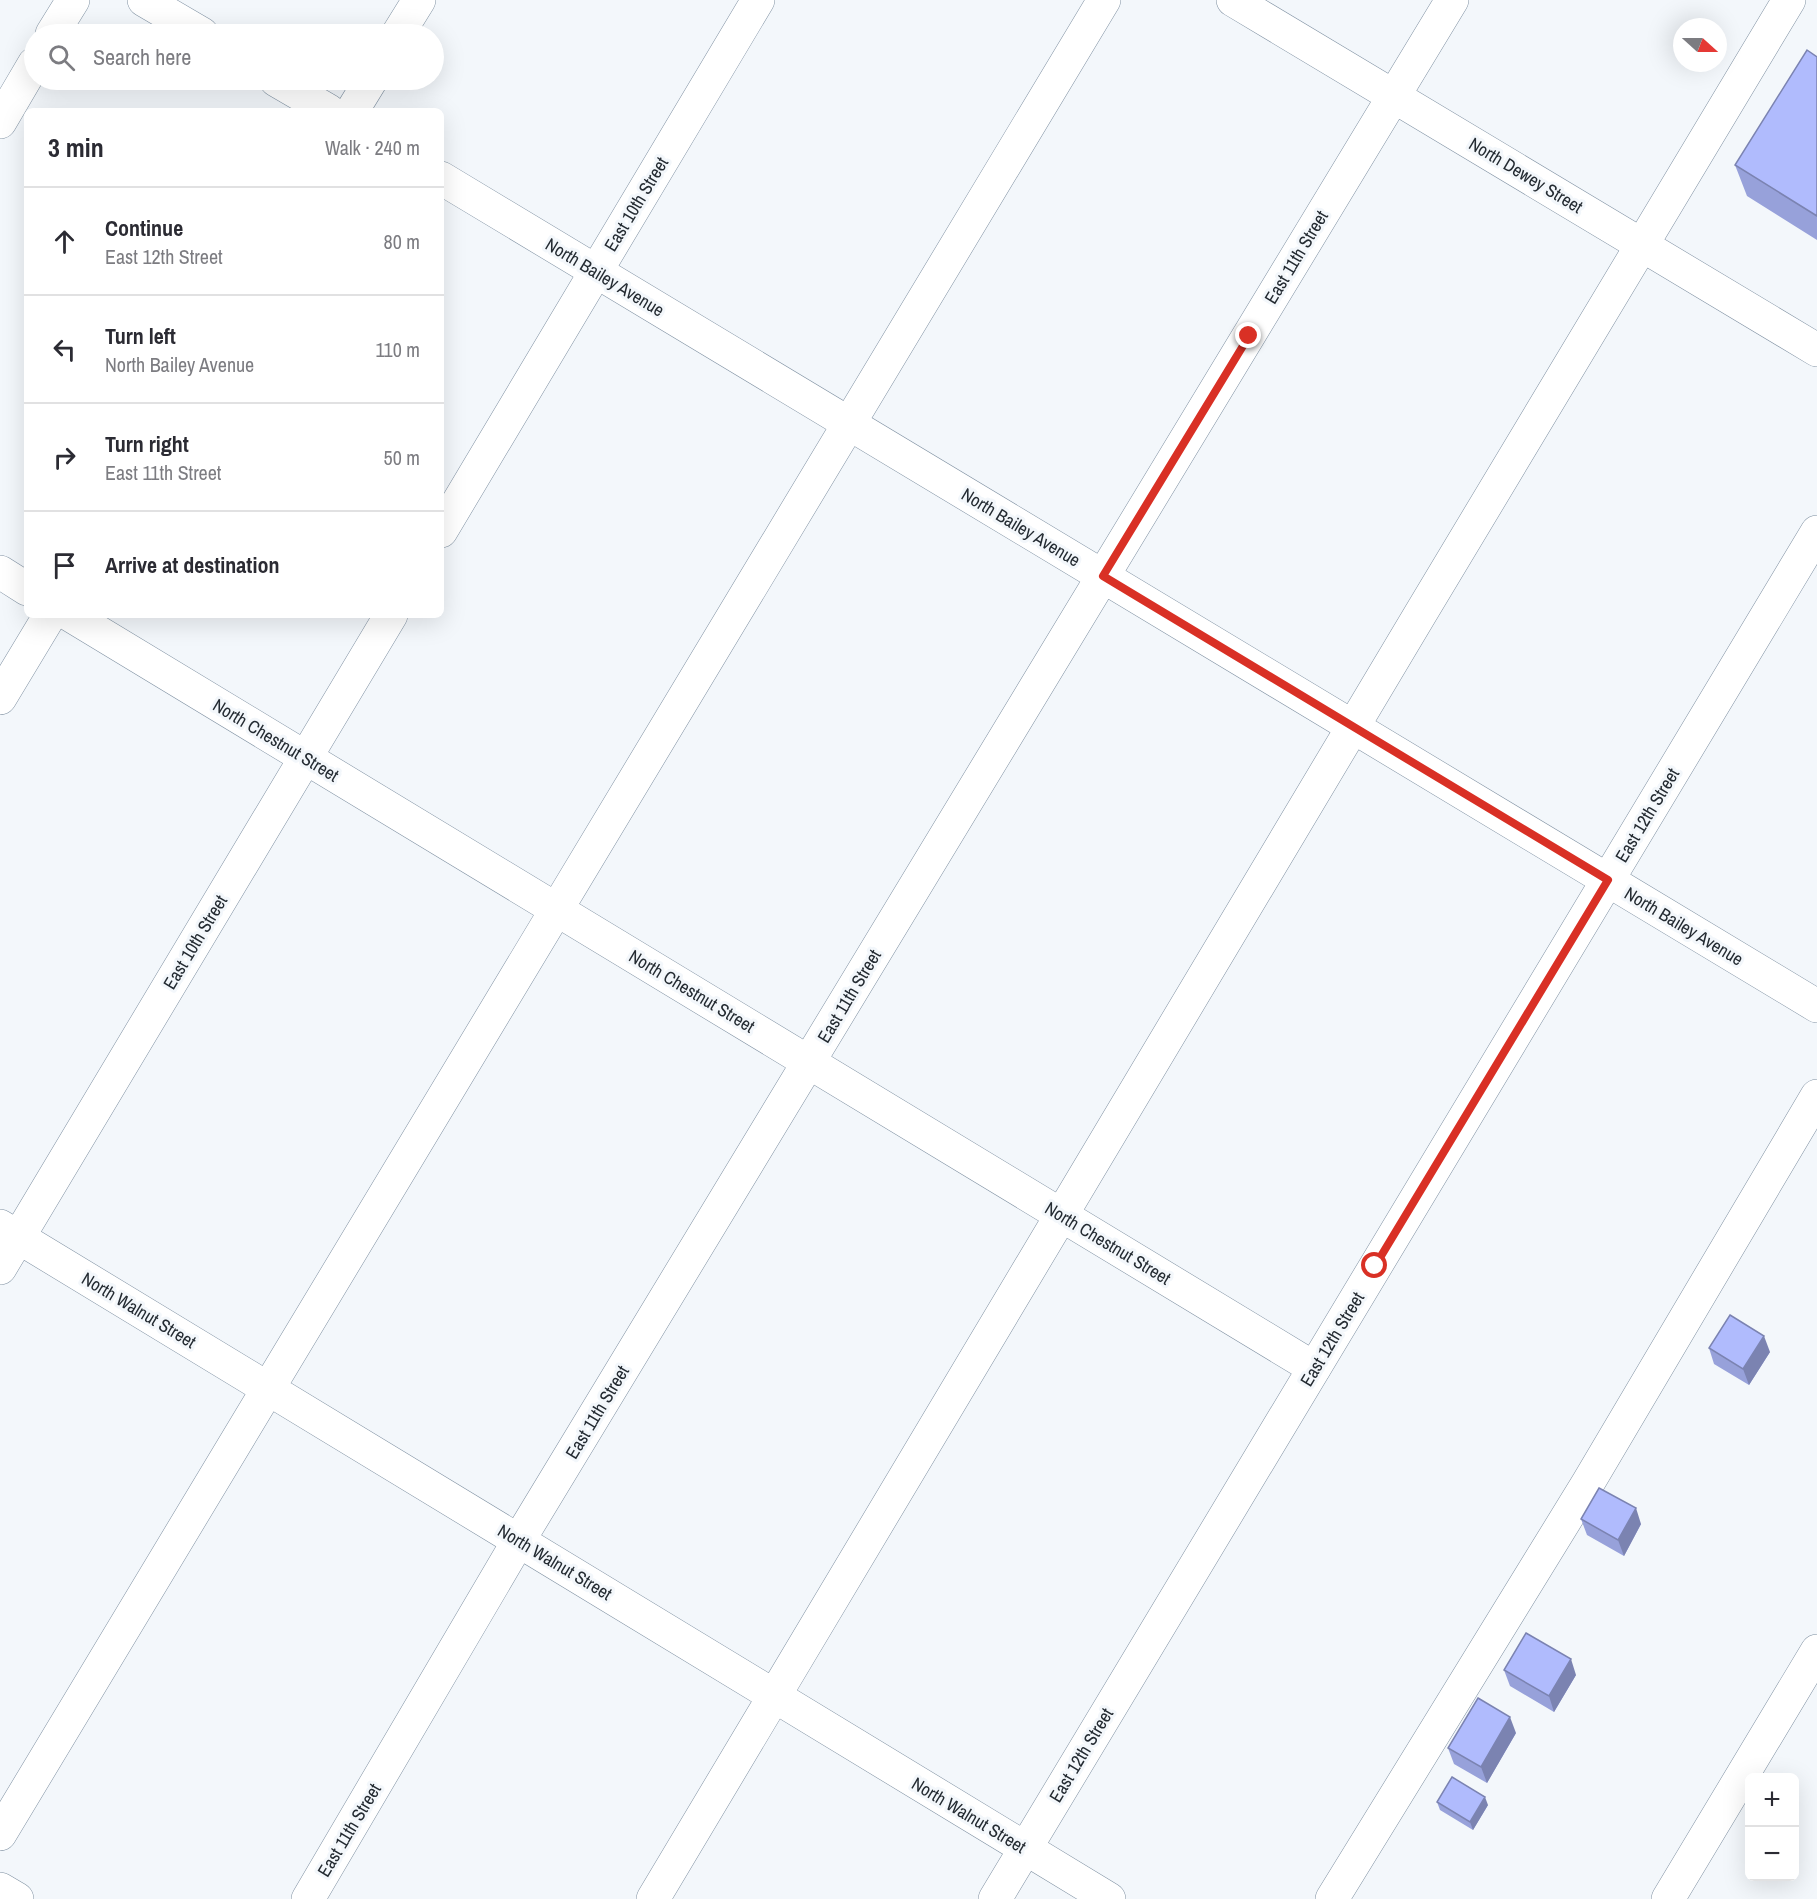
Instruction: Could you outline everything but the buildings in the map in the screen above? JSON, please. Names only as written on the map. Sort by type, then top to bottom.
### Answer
[{"type":"street","points":[[58,24],[73,0]]},
{"type":"street","points":[[144,0],[185,24]]},
{"type":"street","points":[[404,24],[419,0]]},
{"type":"street","name":"East 10th Street","points":[[444,526],[758,0]]},
{"type":"street","points":[[0,1834],[1104,0]]},
{"type":"street","name":"North Dewey Street","points":[[1233,0],[1817,350]]},
{"type":"street","name":"East 11th Street","points":[[308,1899],[519,1540],[1452,0]]},
{"type":"street","points":[[653,1899],[1064,1216],[1353,727],[1789,0]]},
{"type":"street","points":[[0,122],[24,81]]},
{"type":"street","points":[[293,90],[324,108]]},
{"type":"street","points":[[354,108],[365,90]]},
{"type":"street","name":"North Bailey Avenue","points":[[444,180],[1817,1006]]},
{"type":"street","name":"East 12th Street","points":[[995,1899],[1817,532]]},
{"type":"street","points":[[0,572],[24,587]]},
{"type":"street","points":[[0,698],[48,618]]},
{"type":"street","name":"North Chestnut Street","points":[[75,618],[1314,1368]]},
{"type":"street","name":"East 10th Street","points":[[0,1268],[9,1232],[306,758],[389,618]]},
{"type":"street","points":[[1332,1899],[1582,1493],[1817,1096]]},
{"type":"street","name":"North Walnut Street","points":[[9,1232],[1109,1899]]},
{"type":"street","points":[[1668,1899],[1814,1664]]},
{"type":"street","points":[[0,1889],[17,1899]]},
{"type":"route","points":[[1249,336],[1103,576],[1608,880],[1375,1266]]}]
